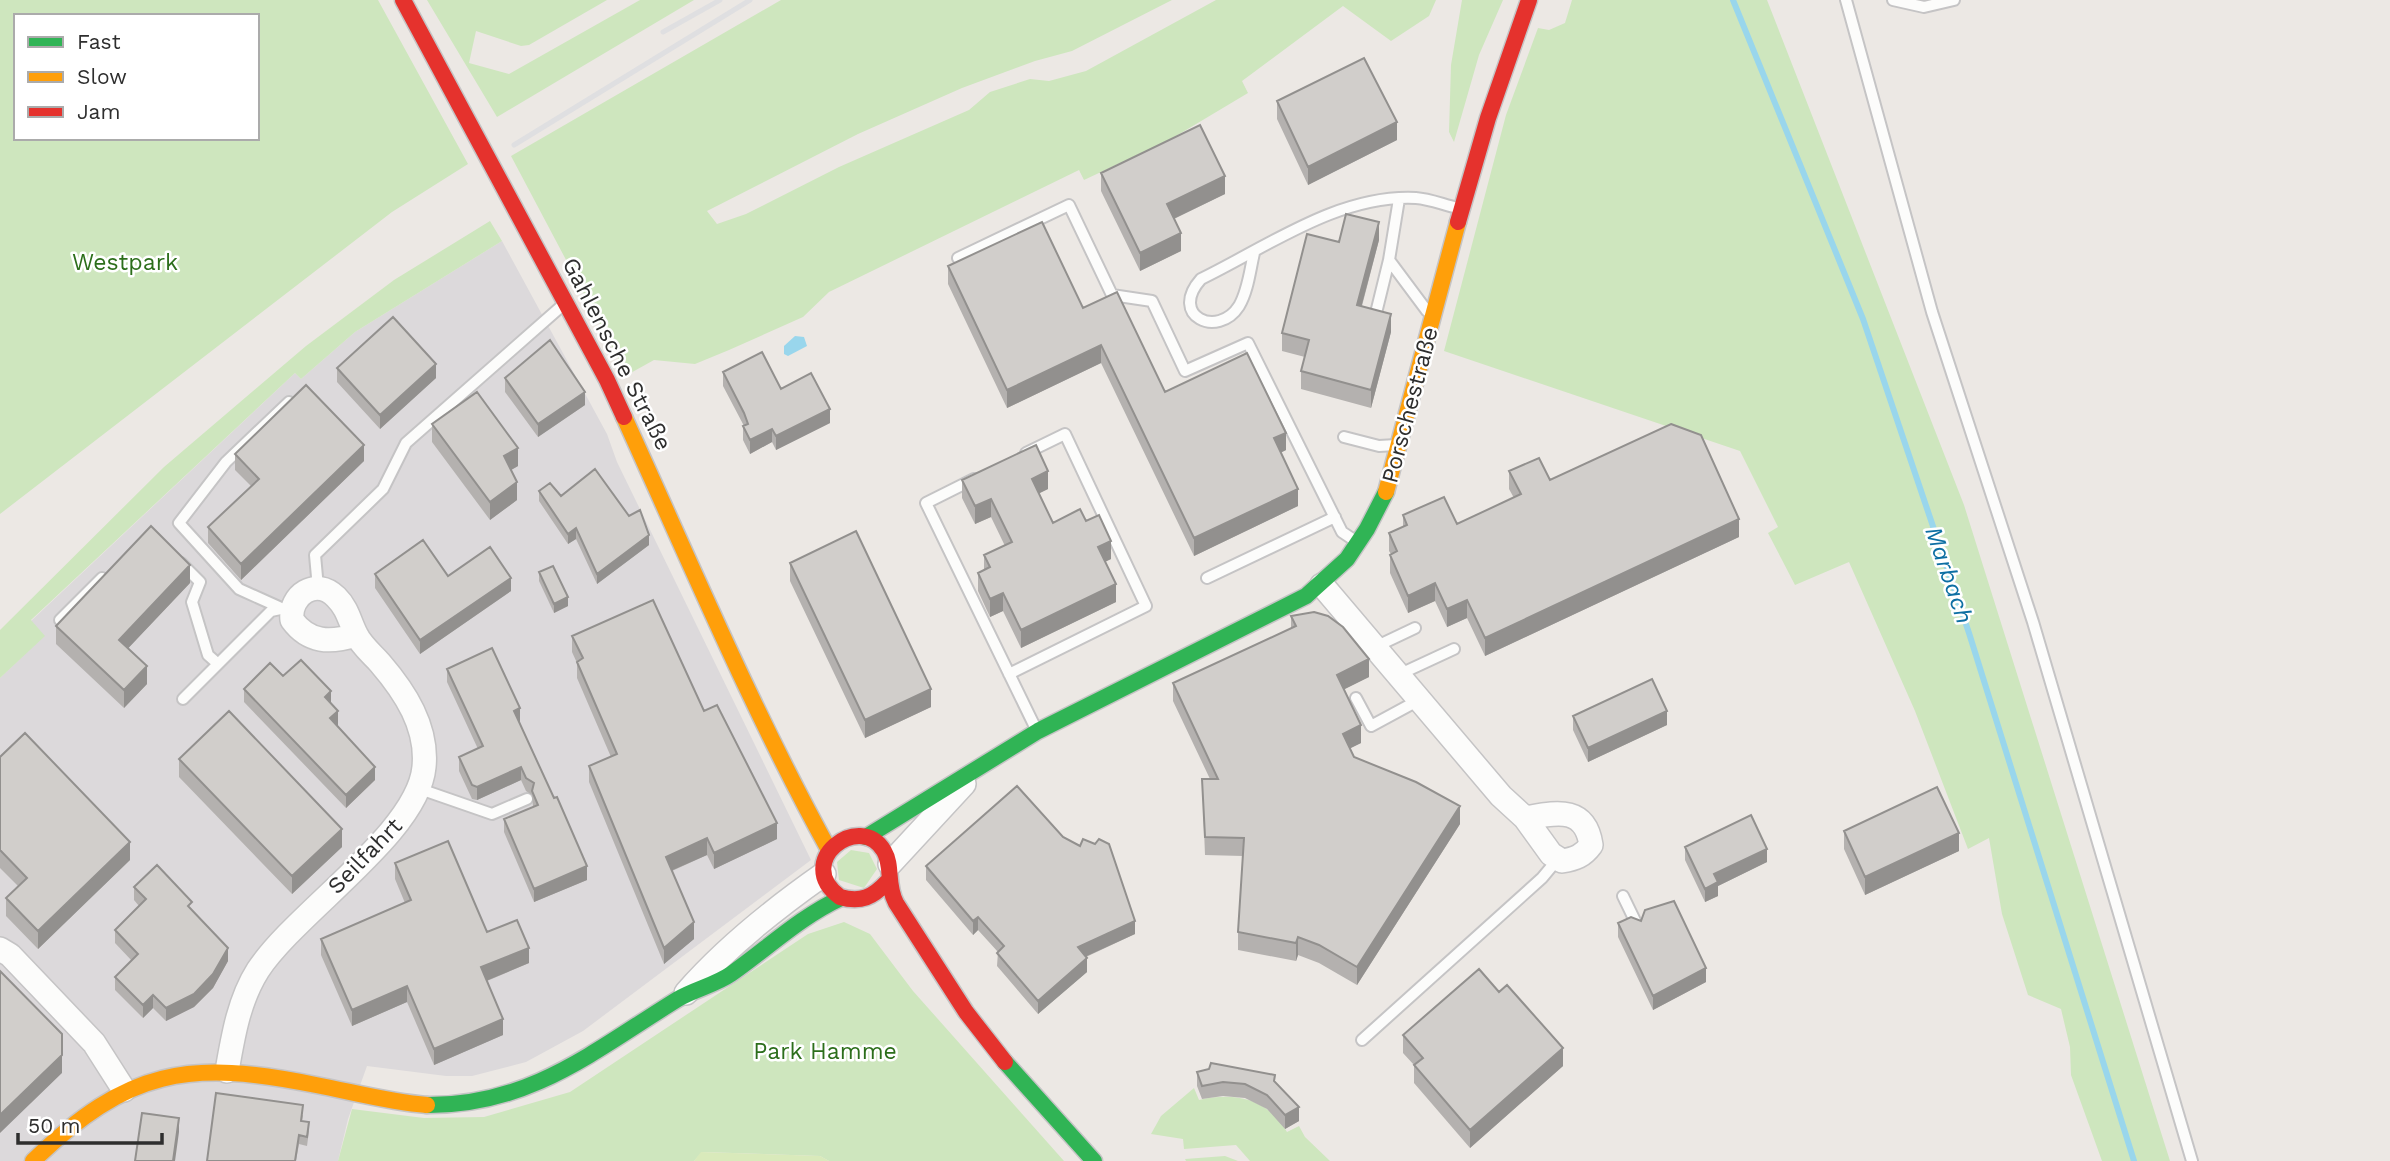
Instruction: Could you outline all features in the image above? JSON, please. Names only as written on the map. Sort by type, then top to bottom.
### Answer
[{"type":"street","name":"Gahlensche Straße","points":[[403,0],[629,424],[739,671],[773,737],[798,794],[829,849]]},
{"type":"street","name":"Porschestraße","points":[[858,836],[973,773],[1038,731],[1287,607],[1322,584],[1344,565],[1379,510],[1400,445],[1461,208],[1500,75],[1529,0]]},
{"type":"street","points":[[1322,584],[1501,796],[1525,818],[1557,860],[1573,859],[1584,854],[1591,845],[1589,833],[1582,822],[1572,815],[1558,813],[1525,818]]},
{"type":"street","points":[[318,588],[306,590],[285,608],[292,620],[310,637],[336,641],[356,635]]},
{"type":"street","name":"Seilfahrt","points":[[227,1071],[246,991],[258,971],[280,942],[398,823],[421,789],[425,742],[415,716],[398,684],[356,635],[350,614],[337,597],[318,588]]},
{"type":"street","name":"Gahlensche Straße","points":[[773,737],[819,794]]},
{"type":"street","name":"Porschestraße","points":[[888,873],[973,773]]},
{"type":"street","points":[[839,822],[858,836],[882,847],[899,908],[971,1021]]},
{"type":"street","points":[[858,836],[829,849],[824,874],[829,888],[841,898],[862,902],[875,915]]},
{"type":"street","points":[[862,902],[881,891],[888,873]]},
{"type":"street","points":[[682,997],[708,968],[754,927],[824,874]]},
{"type":"street","points":[[33,1161],[58,1134],[92,1107],[124,1090],[160,1078],[227,1071],[308,1083],[392,1102],[442,1105],[481,1100],[530,1088],[573,1068],[682,997],[715,983],[811,913],[841,898]]},
{"type":"street","points":[[904,947],[950,1003],[971,1021],[1094,1161]]},
{"type":"street","points":[[0,949],[10,955],[93,1043],[124,1090]]},
{"type":"lane","points":[[1846,0],[1932,312],[2033,622],[2192,1161]]},
{"type":"lane","points":[[1893,0],[1924,7],[1954,0]]},
{"type":"lane","points":[[1254,253],[1238,307],[1217,323],[1206,323],[1194,314],[1189,303],[1190,292],[1201,279],[1320,219],[1367,201],[1399,198],[1418,198],[1461,208]]},
{"type":"lane","points":[[1376,313],[1389,260],[1399,198]]},
{"type":"lane","points":[[958,258],[1069,205],[1112,295],[1152,301],[1185,371],[1248,343],[1342,533],[1360,543]]},
{"type":"lane","points":[[1389,260],[1434,319]]},
{"type":"lane","points":[[318,588],[315,555],[383,489],[407,443],[566,302]]},
{"type":"lane","points":[[183,699],[217,663],[285,608],[239,589],[179,523],[226,461],[289,402]]},
{"type":"lane","points":[[1009,674],[1146,606],[1065,434],[1019,457]]},
{"type":"lane","points":[[1344,438],[1379,446],[1400,445]]},
{"type":"lane","points":[[984,474],[926,503],[1038,731]]},
{"type":"lane","points":[[1207,578],[1335,517]]},
{"type":"lane","points":[[175,556],[200,582],[192,602],[208,655],[217,663]]},
{"type":"lane","points":[[60,620],[114,567]]},
{"type":"lane","points":[[1375,648],[1415,628]]},
{"type":"lane","points":[[1398,675],[1454,649]]},
{"type":"lane","points":[[1356,698],[1371,726],[1419,700]]},
{"type":"lane","points":[[421,789],[492,814],[527,799]]},
{"type":"lane","points":[[1362,1040],[1542,878],[1557,860]]},
{"type":"lane","points":[[1623,896],[1638,927]]},
{"type":"shaded area","points":[[502,241],[607,434],[617,462],[811,860],[583,1031],[526,1062],[472,1076],[446,1076],[367,1066],[348,1119],[338,1161],[0,1161],[0,678],[44,636],[31,621],[295,373],[301,379],[355,332]]},
{"type":"green space","name":"Westpark","points":[[0,0],[378,0],[468,164],[392,212],[0,514]]},
{"type":"green space","points":[[427,0],[607,0],[529,45],[521,46],[476,31],[469,63],[509,74],[640,0],[694,0],[497,117]]},
{"type":"green space","points":[[781,0],[1172,0],[1072,51],[1035,61],[962,88],[858,134],[707,211],[717,224],[746,214],[839,167],[969,110],[990,92],[1030,79],[1049,81],[1086,71],[1216,0],[1436,0],[1429,16],[1391,41],[1343,6],[1242,81],[1248,93],[1171,139],[1084,180],[1079,170],[829,292],[803,317],[729,350],[695,364],[654,360],[627,375],[511,156]]},
{"type":"green space","points":[[1462,0],[1503,0],[1479,55],[1454,142],[1449,132],[1451,65]]},
{"type":"green space","points":[[1572,0],[1767,0],[1964,505],[2170,1161],[2102,1161],[2071,1075],[2070,1047],[2061,1009],[2028,995],[2002,914],[1989,838],[1968,849],[1915,711],[1849,562],[1795,585],[1768,533],[1778,527],[1740,451],[1444,351],[1506,115],[1538,28],[1549,30],[1565,23]]},
{"type":"green space","points":[[490,221],[502,241],[355,332],[301,379],[295,373],[31,620],[45,636],[0,678],[0,630],[164,467],[306,346],[394,280]]},
{"type":"green space","points":[[851,850],[869,853],[877,869],[864,888],[839,880],[837,862]]},
{"type":"green space","name":"Park Hamme","points":[[844,922],[870,934],[913,991],[1064,1161],[829,1161],[820,1156],[702,1152],[694,1161],[338,1161],[352,1109],[424,1118],[484,1117],[570,1092],[808,934]]},
{"type":"green space","points":[[1194,1088],[1199,1100],[1225,1097],[1249,1100],[1260,1105],[1279,1121],[1287,1132],[1299,1126],[1305,1137],[1330,1161],[1250,1161],[1236,1145],[1184,1149],[1183,1139],[1151,1134],[1161,1116]]},
{"type":"green space","points":[[701,1152],[820,1156],[829,1161],[694,1161]]},
{"type":"green space","points":[[1225,1156],[1238,1161],[1185,1159]]},
{"type":"water","points":[[795,336],[804,337],[807,346],[788,356],[784,354],[784,346]]},
{"type":"building","points":[[1364,58],[1397,122],[1308,167],[1277,101]]},
{"type":"building","points":[[1200,125],[1225,176],[1167,204],[1181,233],[1140,253],[1101,173]]},
{"type":"building","points":[[1346,214],[1379,222],[1357,305],[1391,314],[1371,390],[1301,371],[1309,340],[1282,333],[1307,234],[1339,242]]},
{"type":"building","points":[[1042,222],[1083,308],[1117,292],[1165,392],[1247,353],[1286,433],[1274,438],[1298,489],[1194,538],[1101,345],[1007,390],[948,266]]},
{"type":"building","points":[[393,317],[436,364],[380,415],[337,368]]},
{"type":"building","points":[[550,340],[585,392],[538,424],[505,378]]},
{"type":"building","points":[[762,352],[781,389],[811,373],[830,409],[776,436],[772,429],[750,440],[743,426],[748,424],[744,413],[723,372]]},
{"type":"building","points":[[306,385],[364,445],[241,564],[208,527],[259,479],[235,454]]},
{"type":"building","points":[[477,392],[518,448],[504,456],[517,482],[490,502],[432,424]]},
{"type":"building","points":[[1671,424],[1701,435],[1739,519],[1485,638],[1467,600],[1447,609],[1435,583],[1408,596],[1390,555],[1397,551],[1389,533],[1407,525],[1403,515],[1444,497],[1457,524],[1521,494],[1509,471],[1539,458],[1550,480]]},
{"type":"building","points":[[1036,445],[1048,471],[1032,479],[1053,523],[1080,509],[1086,521],[1099,515],[1111,541],[1098,547],[1116,584],[1021,630],[1003,593],[990,599],[978,573],[990,567],[984,555],[1012,542],[991,499],[975,506],[962,480]]},
{"type":"building","points":[[595,469],[629,516],[640,510],[649,535],[597,574],[576,528],[568,534],[539,491],[550,483],[561,496]]},
{"type":"building","points":[[151,526],[190,565],[119,640],[147,666],[124,690],[56,626]]},
{"type":"building","points":[[856,531],[931,689],[865,720],[790,563]]},
{"type":"building","points":[[423,540],[448,576],[490,547],[511,578],[420,640],[375,574]]},
{"type":"building","points":[[553,566],[568,597],[554,604],[539,572]]},
{"type":"building","points":[[653,600],[704,711],[717,705],[777,823],[714,853],[707,838],[666,857],[694,922],[664,948],[589,766],[617,754],[577,662],[583,658],[572,636]]},
{"type":"building","points":[[1314,612],[1328,616],[1343,627],[1369,659],[1337,675],[1361,725],[1343,734],[1354,757],[1416,782],[1460,806],[1357,967],[1319,945],[1298,937],[1296,943],[1238,932],[1244,838],[1205,837],[1202,779],[1218,779],[1173,683],[1296,626],[1291,616]]},
{"type":"building","points":[[492,648],[520,708],[514,711],[554,798],[557,797],[587,866],[534,889],[504,819],[538,805],[532,791],[534,783],[526,778],[521,767],[477,787],[472,785],[459,757],[483,746],[447,669]]},
{"type":"building","points":[[301,660],[331,691],[325,697],[338,711],[330,718],[375,767],[346,795],[244,689],[270,663],[283,676]]},
{"type":"building","points":[[1652,679],[1667,711],[1588,748],[1573,716]]},
{"type":"building","points":[[229,711],[342,829],[292,876],[179,759]]},
{"type":"building","points":[[25,733],[130,842],[38,931],[6,898],[27,878],[0,850],[0,757]]},
{"type":"building","points":[[1017,786],[1063,837],[1080,846],[1083,839],[1095,844],[1099,839],[1109,844],[1135,921],[1078,947],[1087,958],[1038,1001],[997,953],[1004,946],[978,917],[973,921],[926,866]]},
{"type":"building","points":[[1937,787],[1959,833],[1865,877],[1844,831]]},
{"type":"building","points":[[1751,815],[1767,849],[1714,874],[1718,882],[1705,889],[1685,847]]},
{"type":"building","points":[[448,841],[487,932],[517,920],[529,948],[481,967],[503,1019],[434,1049],[407,986],[352,1010],[321,939],[411,900],[395,863]]},
{"type":"building","points":[[157,865],[192,902],[188,906],[228,948],[213,974],[194,994],[166,1008],[153,995],[143,1005],[115,977],[138,954],[115,930],[146,899],[134,887]]},
{"type":"building","points":[[1674,901],[1706,968],[1653,996],[1618,923],[1631,917],[1641,921],[1645,910]]},
{"type":"building","points":[[1479,969],[1499,992],[1507,985],[1563,1048],[1470,1130],[1414,1065],[1423,1058],[1403,1035]]},
{"type":"building","points":[[0,971],[62,1034],[62,1055],[0,1115]]},
{"type":"building","points":[[1211,1063],[1275,1075],[1274,1081],[1299,1107],[1285,1115],[1267,1095],[1245,1084],[1223,1082],[1202,1086],[1197,1072],[1209,1069]]},
{"type":"building","points":[[216,1093],[303,1105],[301,1121],[309,1122],[307,1137],[299,1135],[295,1161],[207,1161]]},
{"type":"building","points":[[142,1113],[179,1118],[173,1161],[135,1161]]},
{"type":"waterway","name":"Marbach","points":[[1733,0],[1863,319],[1969,633],[2134,1161]]},
{"type":"railway","points":[[663,32],[720,0]]},
{"type":"railway","points":[[514,145],[750,0]]},
{"type":"traffic: fast","points":[[866,837],[1038,731],[1306,596],[1347,559],[1367,529],[1386,492]]},
{"type":"traffic: fast","points":[[427,1105],[464,1103],[498,1096],[560,1072],[678,999],[725,978],[798,924],[841,898]]},
{"type":"traffic: fast","points":[[1005,1062],[1094,1161]]},
{"type":"traffic: slow","points":[[1386,492],[1458,222]]},
{"type":"traffic: slow","points":[[624,417],[748,690],[829,850]]},
{"type":"traffic: slow","points":[[33,1161],[67,1130],[99,1107],[130,1090],[162,1079],[195,1073],[271,1077],[427,1105]]},
{"type":"traffic: jam","points":[[403,0],[607,380],[624,417]]},
{"type":"traffic: jam","points":[[1458,222],[1488,118],[1529,0]]},
{"type":"traffic: jam","points":[[887,882],[877,892],[860,899],[840,897],[827,883],[823,869],[826,856],[847,838],[860,836],[873,840],[884,851],[896,903],[966,1012],[1005,1062]]}]
